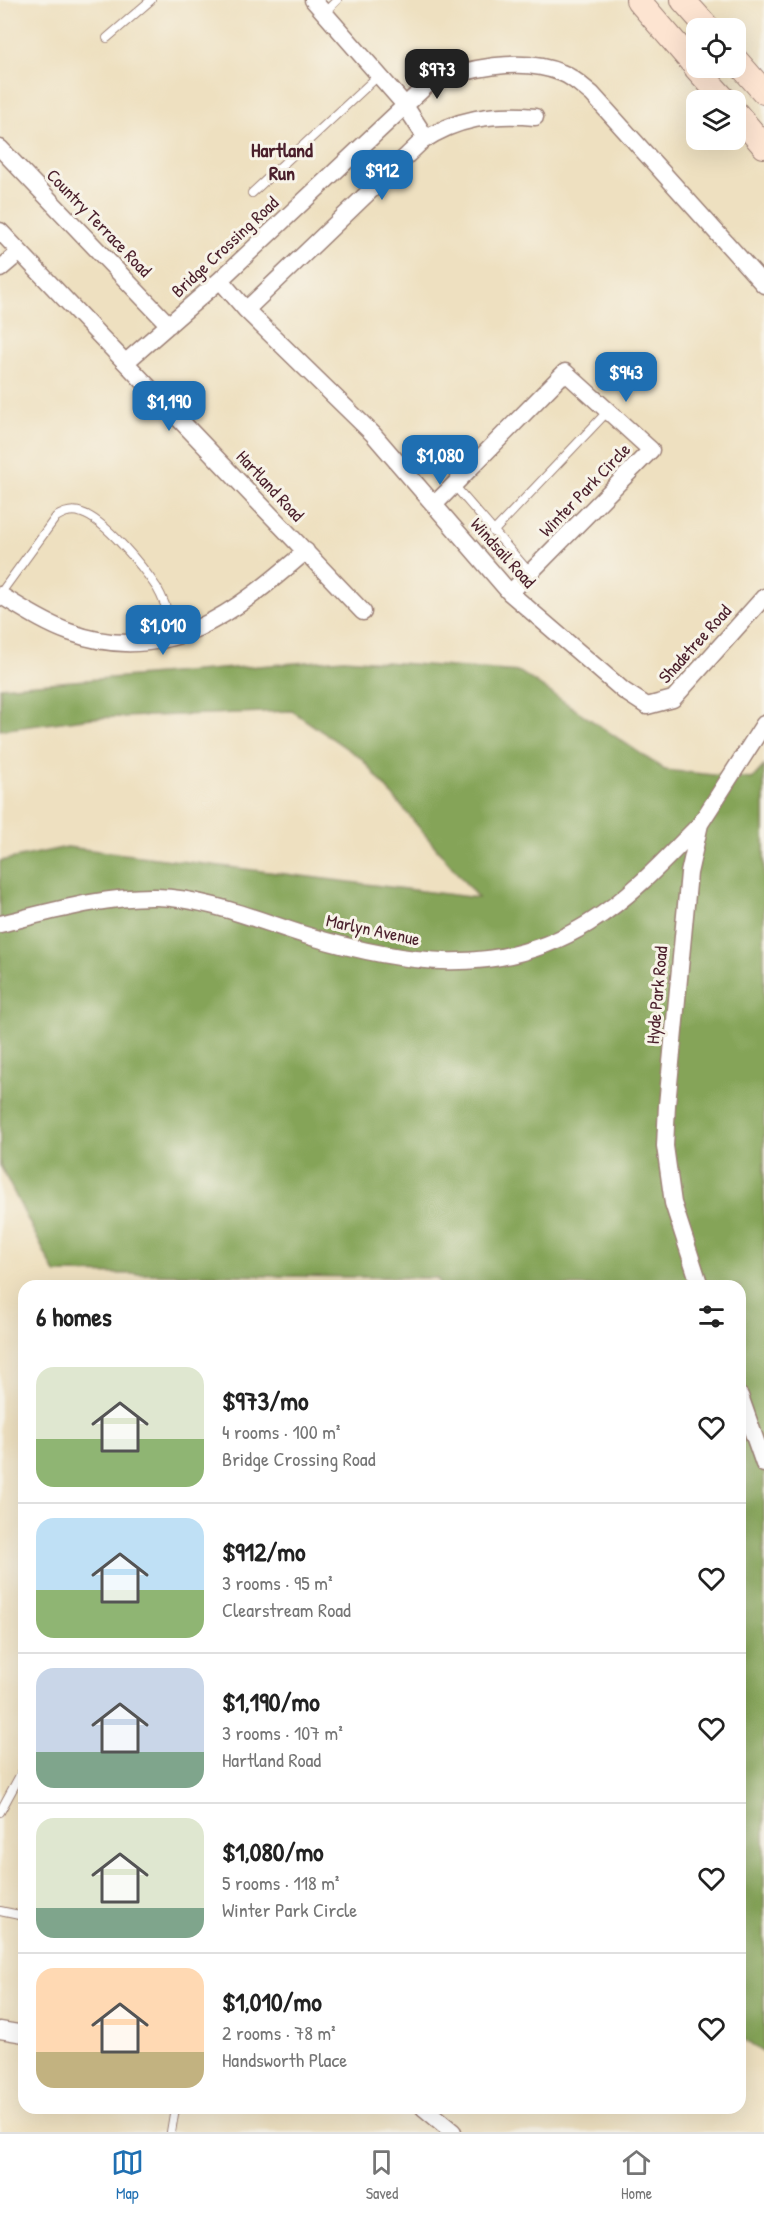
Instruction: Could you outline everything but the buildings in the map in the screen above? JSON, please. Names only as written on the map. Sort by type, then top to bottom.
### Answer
[{"type":"main road","points":[[638,0],[686,55]]},
{"type":"main road","points":[[683,0],[699,18]]},
{"type":"main road","points":[[746,72],[764,92]]},
{"type":"main road","points":[[706,78],[716,90]]},
{"type":"main road","points":[[746,125],[764,146]]},
{"type":"street","points":[[318,6],[404,104],[426,138]]},
{"type":"street","name":"Bridge Crossing Road","points":[[126,362],[220,280],[404,104],[427,85],[443,78],[480,69],[533,67],[562,73],[592,94],[764,285]]},
{"type":"street","points":[[246,310],[379,180],[426,138],[451,125],[471,119],[500,116],[535,117]]},
{"type":"street","name":"Country Terrace Road","points":[[0,148],[169,325]]},
{"type":"street","name":"Hartland Road","points":[[0,231],[363,612]]},
{"type":"street","points":[[0,269],[20,252]]},
{"type":"street","name":"Windsail Road","points":[[220,280],[246,310],[373,434],[510,592],[624,691],[647,706]]},
{"type":"street","name":"Winter Park Circle","points":[[434,505],[565,372],[651,450],[510,592]]},
{"type":"street","points":[[0,594],[50,623],[98,640],[128,644],[200,629],[257,594],[306,551]]},
{"type":"street","name":"Shadetree Road","points":[[647,706],[673,699],[764,597]]},
{"type":"street","name":"Hyde Park Road","points":[[698,1280],[673,1203],[665,1146],[685,905],[689,873],[700,824],[719,790],[764,724]]},
{"type":"street","name":"Marlyn Avenue","points":[[0,924],[97,902],[157,897],[210,906],[382,956],[436,962],[483,960],[531,950],[562,938],[590,923],[675,850],[700,824]]},
{"type":"street","points":[[746,1412],[764,1464]]},
{"type":"street","points":[[0,2030],[18,2033]]},
{"type":"street","points":[[431,2114],[453,2132]]},
{"type":"lane","points":[[107,38],[151,0]]},
{"type":"lane","points":[[318,6],[338,0]]},
{"type":"lane","points":[[252,193],[378,75]]},
{"type":"lane","points":[[493,532],[608,411]]},
{"type":"lane","points":[[453,484],[530,573]]},
{"type":"lane","points":[[0,594],[56,517],[63,513],[78,512],[103,526],[144,571],[167,608],[175,635]]},
{"type":"lane","points":[[0,1812],[18,1779]]},
{"type":"lane","points":[[0,1911],[18,1915]]},
{"type":"lane","points":[[171,2132],[174,2114]]},
{"type":"green space","points":[[344,659],[520,672],[665,770],[752,779],[764,766],[764,2053],[746,2041],[746,1280],[438,1280],[437,1278],[55,1273],[0,1165],[0,861],[67,847],[478,898],[362,759],[292,711],[92,718],[0,730],[0,687]]},
{"type":"district","name":"Hartland Run","points":[[282,162]]}]
